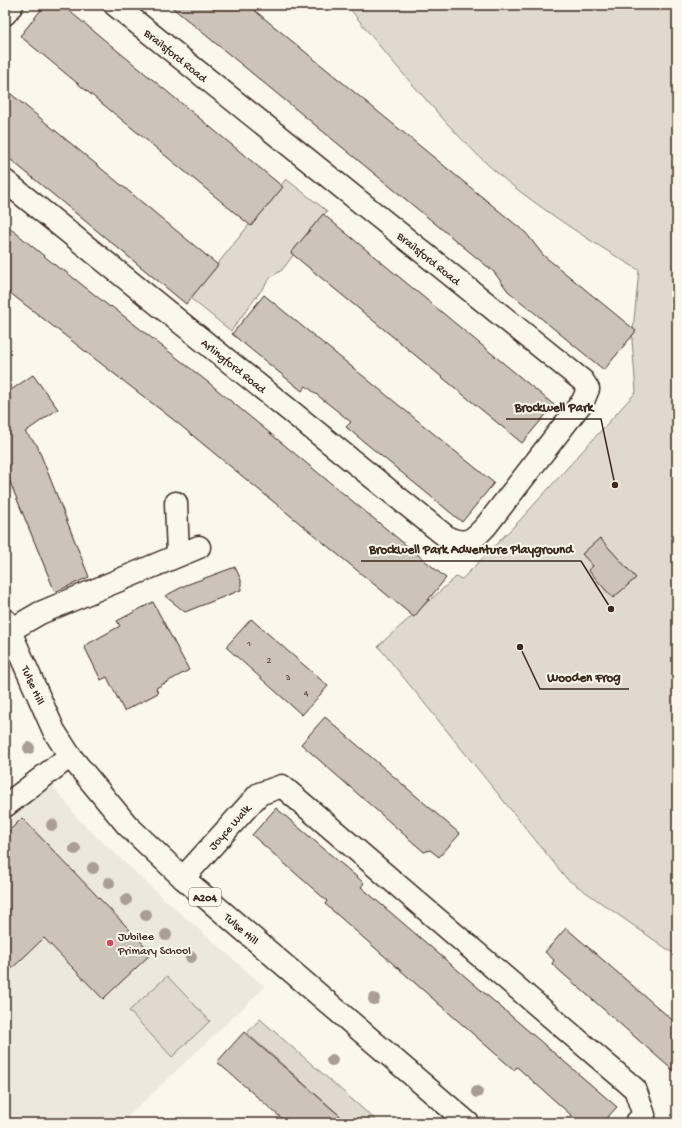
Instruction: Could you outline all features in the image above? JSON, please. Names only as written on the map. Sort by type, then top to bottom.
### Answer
[{"type":"street","points":[[5,14],[12,5]]},
{"type":"street","name":"Brailsford Road","points":[[115,5],[583,381],[588,389],[583,401],[486,526],[476,537],[467,542]]},
{"type":"street","name":"Arlingford Road","points":[[5,181],[448,538],[458,542],[467,542]]},
{"type":"street","points":[[176,503],[178,555]]},
{"type":"street","points":[[7,626],[199,547]]},
{"type":"street","name":"Tulse Hill","points":[[7,626],[41,704],[70,756],[126,825],[183,878],[468,1123]]},
{"type":"street","points":[[5,806],[70,756]]},
{"type":"street","name":"Joyce Walk","points":[[183,878],[259,794],[282,786],[635,1089],[644,1115],[636,1123]]},
{"type":"shaded area","points":[[347,5],[677,5],[677,956],[567,879],[378,646],[456,577],[462,579],[521,519],[636,392],[632,340],[639,270],[562,222],[532,201],[494,170],[460,138],[439,115],[387,55]]},
{"type":"shaded area","points":[[286,179],[327,211],[282,270],[271,277],[231,331],[190,298]]},
{"type":"shaded area","name":"Jubilee Primary School","points":[[52,784],[78,819],[163,898],[265,987],[121,1123],[5,1123],[5,821]]},
{"type":"shaded area","points":[[167,976],[210,1021],[172,1057],[129,1011]]},
{"type":"shaded area","points":[[260,1019],[379,1123],[347,1122],[247,1033]]},
{"type":"building","points":[[45,5],[62,5],[283,187],[251,226],[20,36]]},
{"type":"building","points":[[169,5],[248,5],[526,233],[543,255],[636,331],[604,370],[508,291],[494,272]]},
{"type":"building","points":[[5,89],[218,265],[186,304],[5,155]]},
{"type":"building","points":[[323,214],[554,405],[522,443],[291,253]]},
{"type":"building","points":[[5,224],[60,269],[61,268],[110,307],[111,306],[209,383],[446,578],[414,617],[175,421],[5,289]]},
{"type":"building","points":[[264,295],[494,483],[462,522],[346,427],[351,422],[306,386],[302,391],[232,334]]},
{"type":"building","points":[[33,375],[58,409],[25,432],[37,445],[89,577],[55,592],[5,470],[5,394]]},
{"type":"building","points":[[600,538],[636,578],[613,598],[588,570],[593,566],[582,554]]},
{"type":"building","points":[[235,567],[241,580],[241,590],[185,612],[165,596],[186,585]]},
{"type":"building","points":[[153,602],[189,670],[156,688],[158,693],[124,711],[107,677],[101,680],[84,646],[120,626],[117,621]]},
{"type":"building","points":[[251,619],[328,686],[302,715],[226,647]]},
{"type":"building","points":[[325,717],[460,834],[439,857],[430,850],[424,852],[301,744]]},
{"type":"building","points":[[276,808],[364,883],[361,887],[617,1107],[602,1123],[580,1123],[517,1067],[514,1070],[325,904],[327,901],[252,835]]},
{"type":"building","points":[[22,818],[152,953],[103,999],[44,938],[5,975],[5,835]]},
{"type":"building","points":[[566,928],[677,1024],[677,1074],[552,964],[554,960],[545,952]]},
{"type":"building","points":[[244,1032],[348,1123],[287,1123],[217,1062]]},
{"type":"place","name":"Brockwell Park","points":[[615,485]]},
{"type":"place","name":"Brockwell Park Adventure Playground","points":[[611,609]]},
{"type":"place","name":"Wooden Frog","points":[[520,647]]},
{"type":"place","name":"Jubilee Primary School","points":[[110,943]]}]
